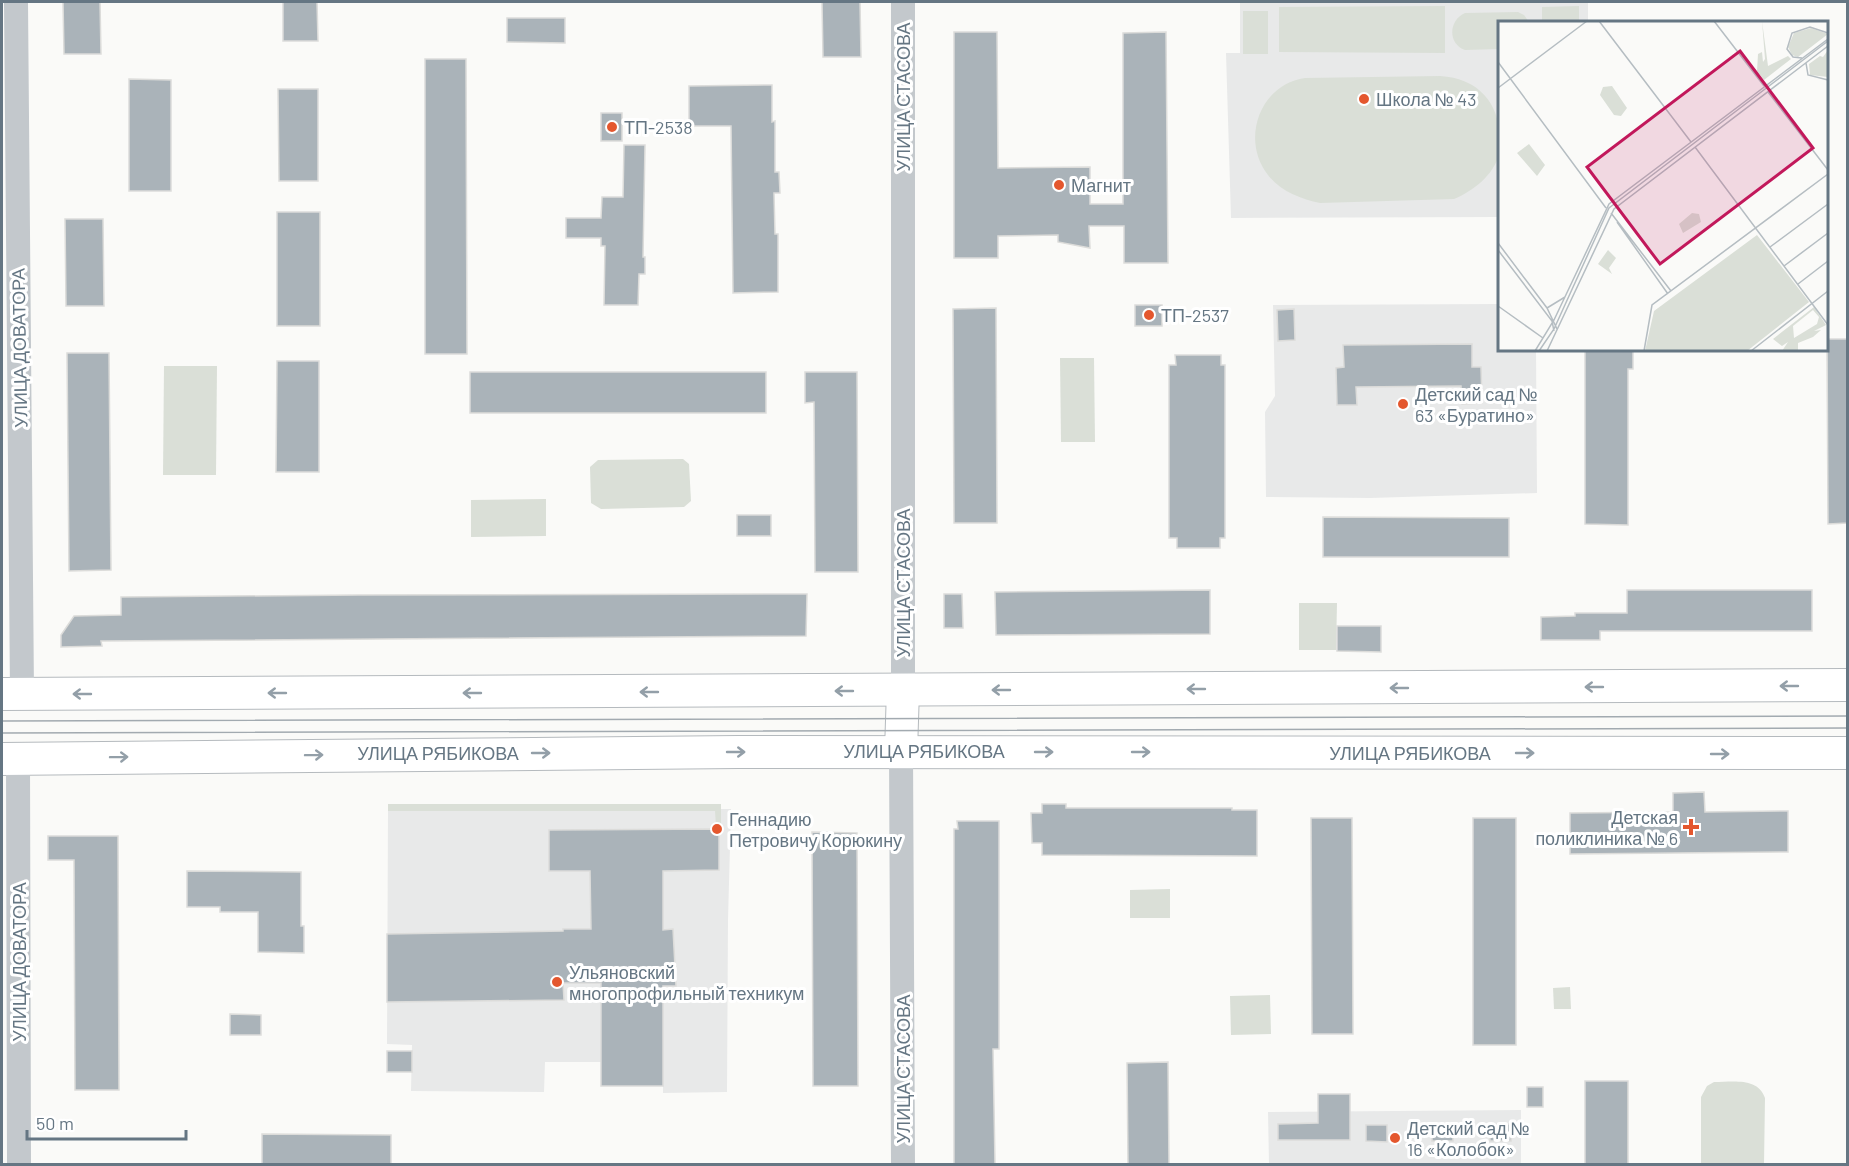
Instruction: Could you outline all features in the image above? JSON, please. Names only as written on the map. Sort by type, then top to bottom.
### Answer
[{"type":"main road","points":[[12,694],[1848,685]]},
{"type":"main road","name":"УЛИЦА СТАСОВА","points":[[901,751],[903,690]]},
{"type":"main road","name":"УЛИЦА РЯБИКОВА","points":[[10,759],[901,751],[1848,753]]},
{"type":"street","name":"УЛИЦА ДОВАТОРА","points":[[12,694],[16,2]]},
{"type":"street","name":"УЛИЦА СТАСОВА","points":[[903,2],[903,690]]},
{"type":"street","name":"УЛИЦА СТАСОВА","points":[[901,751],[903,1164]]},
{"type":"street","name":"УЛИЦА ДОВАТОРА","points":[[10,759],[19,1164]]},
{"type":"shaded area","name":"Школа № 43","points":[[1240,2],[1588,2],[1588,21],[1498,21],[1498,217],[1231,218],[1226,53],[1240,53]]},
{"type":"shaded area","points":[[1445,6],[1445,53],[1279,52],[1279,7]]},
{"type":"shaded area","points":[[1579,6],[1579,21],[1542,21],[1542,7]]},
{"type":"shaded area","points":[[1243,11],[1268,11],[1268,54],[1243,54]]},
{"type":"shaded area","points":[[1518,12],[1528,21],[1498,21],[1498,49],[1465,50],[1455,42],[1452,32],[1456,21],[1465,13]]},
{"type":"shaded area","points":[[1440,76],[1453,78],[1476,87],[1491,104],[1498,123],[1498,155],[1493,169],[1475,187],[1454,199],[1320,203],[1298,197],[1279,186],[1268,175],[1260,161],[1256,146],[1256,131],[1259,116],[1266,102],[1276,91],[1289,82],[1305,78]]},
{"type":"shaded area","name":"Детский сад № 63 «Буратино»","points":[[1498,304],[1498,351],[1536,351],[1537,493],[1370,498],[1266,497],[1265,412],[1275,396],[1273,305]]},
{"type":"shaded area","points":[[1060,358],[1094,358],[1095,442],[1061,442]]},
{"type":"shaded area","points":[[164,366],[217,366],[216,475],[163,475]]},
{"type":"shaded area","points":[[683,459],[689,464],[691,501],[684,507],[601,509],[591,503],[590,467],[598,460]]},
{"type":"shaded area","points":[[546,499],[546,536],[471,537],[471,500]]},
{"type":"shaded area","points":[[1299,603],[1337,603],[1336,650],[1299,650]]},
{"type":"shaded area","points":[[388,804],[721,804],[721,826],[716,826],[715,811],[388,811]]},
{"type":"shaded area","name":"Ульяновский многопрофильный техникум","points":[[388,809],[731,809],[727,1092],[663,1093],[663,1086],[601,1086],[601,1062],[545,1062],[544,1092],[411,1091],[412,1045],[387,1044]]},
{"type":"shaded area","points":[[1170,889],[1170,918],[1130,918],[1130,890]]},
{"type":"shaded area","points":[[1570,987],[1571,1009],[1554,1009],[1553,988]]},
{"type":"shaded area","points":[[1270,995],[1271,1034],[1231,1035],[1230,996]]},
{"type":"shaded area","points":[[1714,1082],[1744,1082],[1762,1091],[1765,1098],[1764,1164],[1701,1164],[1701,1097],[1707,1086]]},
{"type":"shaded area","name":"Детский сад № 16 «Колобок»","points":[[1521,1110],[1521,1164],[1269,1164],[1268,1112]]},
{"type":"building","points":[[63,2],[100,2],[101,54],[64,54]]},
{"type":"building","points":[[283,2],[317,2],[318,41],[283,41]]},
{"type":"building","points":[[822,2],[860,2],[861,57],[823,57]]},
{"type":"building","points":[[507,18],[565,18],[565,43],[507,42]]},
{"type":"building","points":[[954,32],[997,32],[998,168],[1090,167],[1090,204],[1123,204],[1123,33],[1166,32],[1168,263],[1124,263],[1124,226],[1089,226],[1090,248],[1058,242],[1058,235],[998,236],[998,258],[954,258]]},
{"type":"building","points":[[425,59],[466,59],[467,354],[425,354]]},
{"type":"building","points":[[129,79],[171,80],[171,191],[129,191]]},
{"type":"building","points":[[772,85],[775,172],[779,172],[780,193],[774,193],[775,234],[778,234],[778,292],[733,293],[731,126],[689,126],[689,86]]},
{"type":"building","points":[[278,89],[318,89],[318,181],[279,181]]},
{"type":"building","name":"ТП-2538","points":[[601,113],[622,113],[622,141],[601,141]]},
{"type":"building","points":[[624,145],[645,145],[643,257],[645,257],[645,274],[639,274],[638,305],[604,305],[605,246],[601,246],[601,238],[566,238],[566,218],[601,218],[602,197],[623,197]]},
{"type":"building","points":[[277,212],[320,212],[320,326],[277,326]]},
{"type":"building","points":[[65,219],[103,219],[104,306],[66,306]]},
{"type":"building","name":"ТП-2537","points":[[1135,305],[1162,305],[1162,326],[1135,326]]},
{"type":"building","points":[[996,308],[997,523],[954,523],[953,309]]},
{"type":"building","points":[[1294,309],[1295,340],[1278,341],[1277,310]]},
{"type":"building","points":[[1828,339],[1848,339],[1848,523],[1828,524]]},
{"type":"building","points":[[1472,344],[1472,367],[1481,367],[1482,403],[1462,404],[1461,386],[1356,387],[1357,405],[1337,405],[1336,368],[1344,367],[1343,345]]},
{"type":"building","points":[[1585,351],[1633,351],[1633,369],[1628,369],[1628,525],[1585,524]]},
{"type":"building","points":[[67,353],[109,353],[111,570],[69,571]]},
{"type":"building","points":[[1175,355],[1221,355],[1221,365],[1225,365],[1225,538],[1220,538],[1220,548],[1177,548],[1177,538],[1169,538],[1169,365],[1176,365]]},
{"type":"building","points":[[277,361],[319,361],[319,472],[276,472]]},
{"type":"building","points":[[470,372],[766,372],[766,413],[470,413]]},
{"type":"building","points":[[805,372],[857,372],[858,572],[815,572],[814,402],[805,403]]},
{"type":"building","points":[[737,515],[771,515],[771,536],[737,536]]},
{"type":"building","points":[[1323,517],[1509,518],[1509,557],[1323,557]]},
{"type":"building","points":[[1210,590],[1210,634],[996,635],[995,592]]},
{"type":"building","points":[[1627,590],[1812,590],[1812,631],[1600,631],[1600,640],[1541,640],[1541,617],[1575,616],[1575,613],[1627,613]]},
{"type":"building","points":[[807,594],[806,636],[101,641],[102,646],[61,647],[61,635],[74,616],[121,615],[121,597]]},
{"type":"building","points":[[944,594],[962,594],[963,628],[944,628]]},
{"type":"building","points":[[1337,626],[1381,626],[1381,652],[1337,651]]},
{"type":"building","points":[[1704,792],[1705,812],[1788,811],[1788,852],[1570,854],[1570,813],[1673,812],[1673,793]]},
{"type":"building","points":[[1042,804],[1066,804],[1066,808],[1257,810],[1257,856],[1042,855],[1042,843],[1032,843],[1031,813],[1042,813]]},
{"type":"building","points":[[1311,818],[1352,818],[1353,1034],[1312,1034]]},
{"type":"building","points":[[1473,818],[1516,818],[1516,1045],[1473,1045]]},
{"type":"building","points":[[957,821],[999,821],[999,1049],[993,1049],[995,1164],[954,1164],[954,829],[958,829]]},
{"type":"building","points":[[719,829],[719,870],[663,871],[663,930],[673,929],[676,986],[663,986],[663,1086],[601,1086],[601,983],[563,983],[564,1000],[387,1002],[387,934],[591,929],[590,871],[549,871],[549,830]]},
{"type":"building","points":[[812,832],[857,833],[858,1086],[813,1086]]},
{"type":"building","points":[[48,836],[118,836],[119,1090],[75,1090],[74,860],[48,860]]},
{"type":"building","points":[[187,871],[301,872],[301,926],[304,926],[304,953],[258,952],[258,912],[220,912],[220,907],[187,907]]},
{"type":"building","points":[[230,1014],[261,1015],[261,1035],[230,1035]]},
{"type":"building","points":[[387,1051],[412,1051],[412,1072],[387,1072]]},
{"type":"building","points":[[1168,1062],[1169,1164],[1128,1164],[1127,1063]]},
{"type":"building","points":[[1585,1081],[1628,1081],[1628,1164],[1585,1164]]},
{"type":"building","points":[[1527,1087],[1543,1087],[1543,1107],[1527,1107]]},
{"type":"building","points":[[1318,1094],[1350,1094],[1350,1140],[1278,1140],[1278,1124],[1318,1123]]},
{"type":"building","points":[[1432,1124],[1453,1124],[1453,1141],[1432,1141]]},
{"type":"building","points":[[1490,1124],[1511,1124],[1511,1141],[1490,1141]]},
{"type":"building","points":[[1366,1125],[1387,1125],[1387,1142],[1366,1141]]},
{"type":"building","points":[[262,1134],[391,1135],[391,1164],[262,1164]]},
{"type":"tram line","points":[[2,721],[1848,716]]},
{"type":"tram line","points":[[2,733],[1848,728]]},
{"type":"place","name":"Школа № 43","points":[[1364,99]]},
{"type":"place","name":"ТП-2538","points":[[612,127]]},
{"type":"place","name":"Магнит","points":[[1059,185]]},
{"type":"place","name":"ТП-2537","points":[[1149,315]]},
{"type":"place","name":"Детский сад № 63 «Буратино»","points":[[1403,404]]},
{"type":"place","name":"Детская поликлиника № 6","points":[[1691,827]]},
{"type":"place","name":"Геннадию Петровичу Корюкину","points":[[717,829]]},
{"type":"place","name":"Ульяновский многопрофильный техникум","points":[[557,982]]},
{"type":"place","name":"Детский сад № 16 «Колобок»","points":[[1395,1138]]}]
